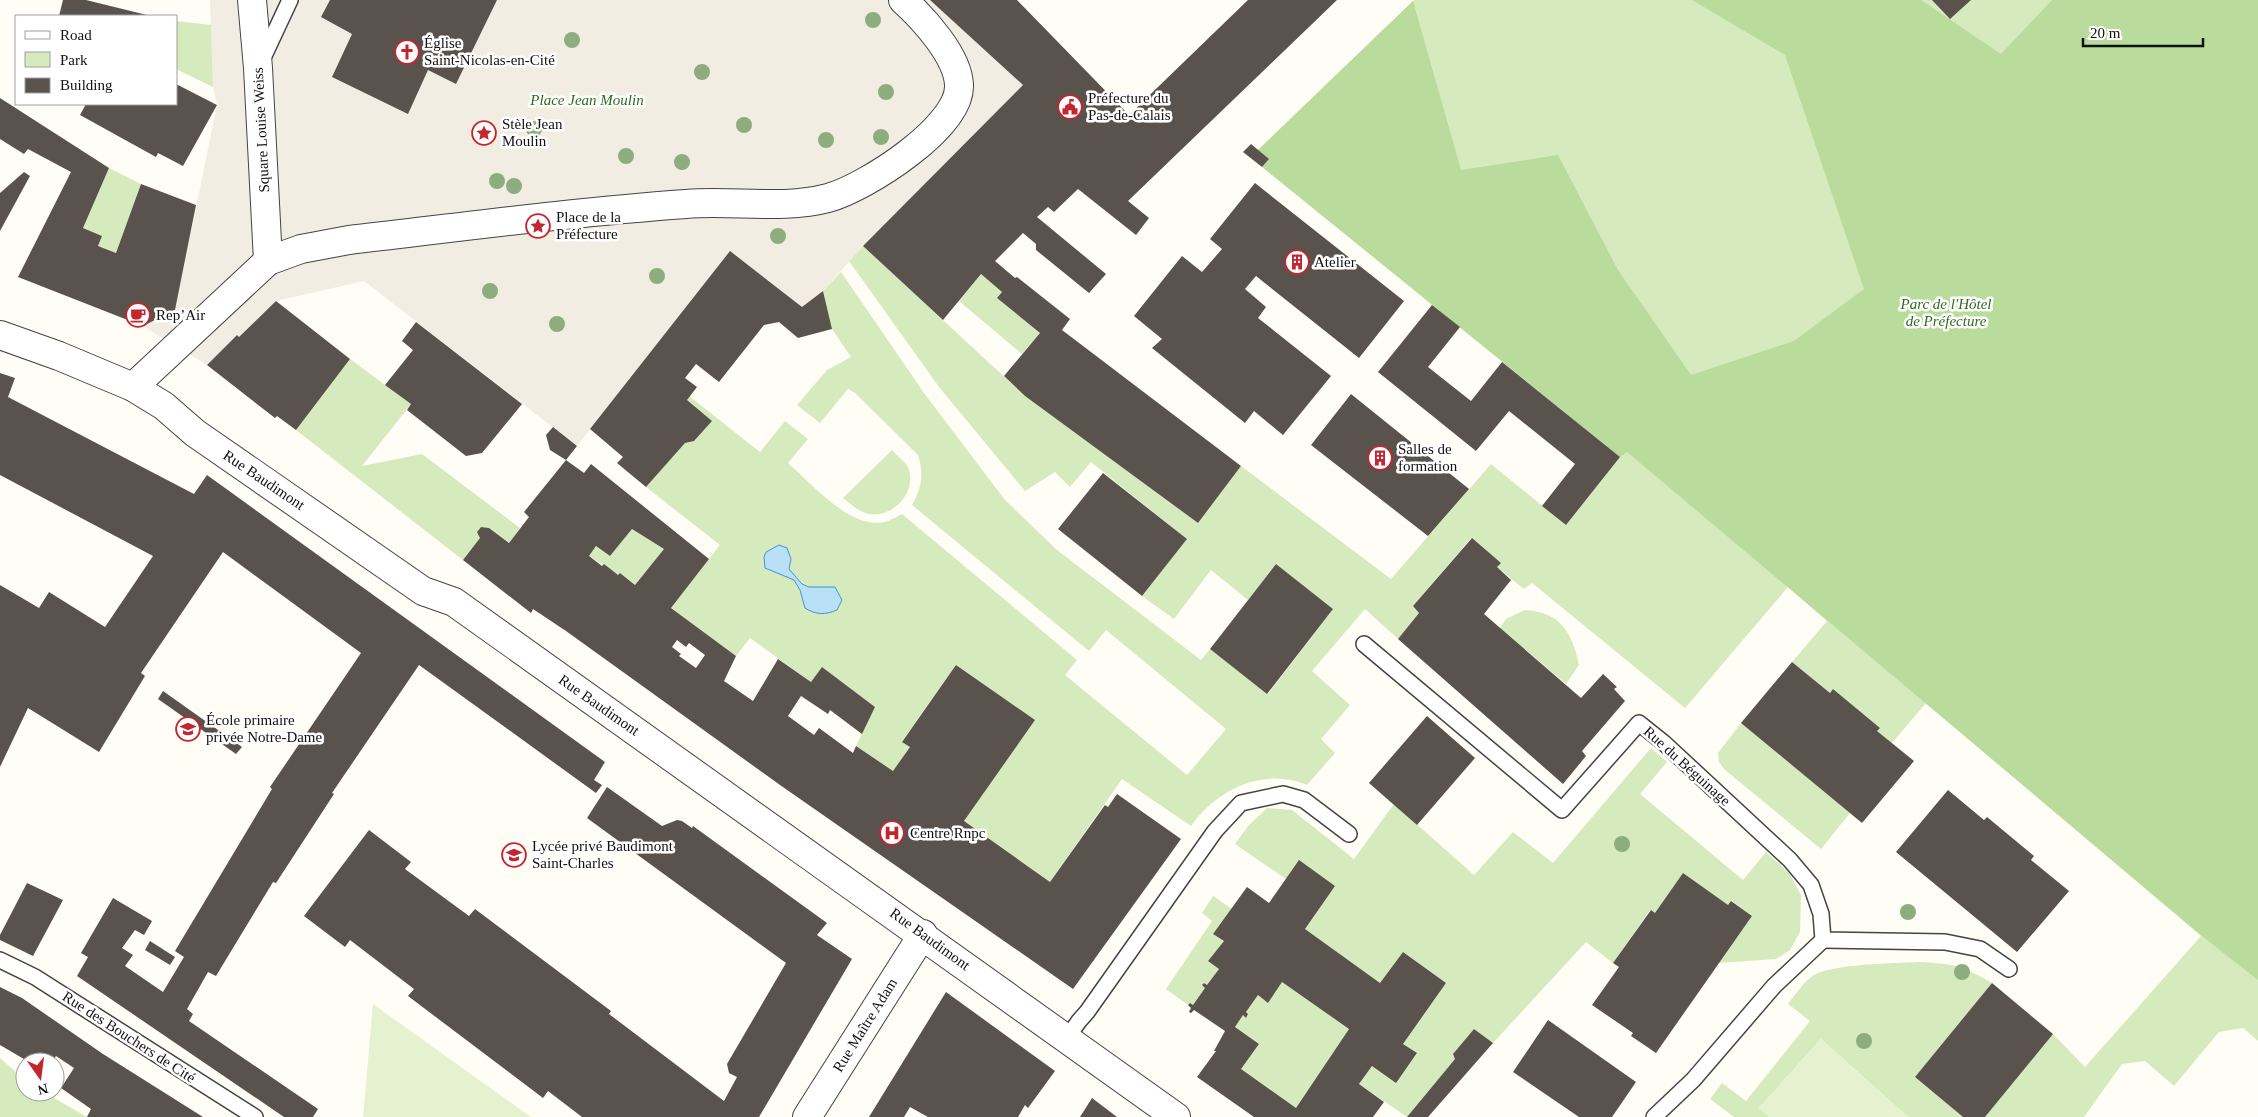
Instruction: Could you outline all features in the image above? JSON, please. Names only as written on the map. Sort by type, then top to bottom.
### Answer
[{"type":"street","name":"Square Louise Weiss","points":[[252,0],[258,68],[268,261]]},
{"type":"street","points":[[133,387],[268,261],[301,249],[373,237],[687,204],[793,204],[827,199],[842,193],[877,175],[914,149],[954,108],[958,98],[958,78],[950,58],[914,10],[903,0]]},
{"type":"street","name":"Rue Baudimont","points":[[0,335],[133,387],[164,406],[194,433],[423,591],[454,602],[923,934],[1176,1117]]},
{"type":"street","name":"Rue Maître Adam","points":[[807,1117],[923,934]]},
{"type":"lane","points":[[258,68],[290,0]]},
{"type":"lane","name":"Rue du Béguinage","points":[[1364,644],[1562,810],[1639,723],[1672,750],[1801,872],[1811,885],[1821,914],[1823,940]]},
{"type":"lane","points":[[1067,1038],[1215,831],[1241,803],[1283,794],[1304,800],[1349,834]]},
{"type":"lane","points":[[1654,1117],[1693,1080],[1774,986],[1823,940],[1945,942],[1980,949],[2009,969]]},
{"type":"lane","name":"Rue des Bouchers de Cité","points":[[0,960],[35,977],[255,1117]]},
{"type":"green space","name":"Parc de l'Hôtel de Préfecture","points":[[1414,0],[2258,0],[2258,1041],[2243,1028],[2219,1032],[2174,1086],[2145,1061],[2122,1064],[2084,1117],[1985,1117],[2053,1034],[2085,1067],[2201,936],[1926,703],[1892,743],[1877,731],[1880,728],[1833,689],[1830,693],[1792,662],[1827,621],[1788,587],[1685,708],[1532,583],[1524,589],[1497,567],[1500,563],[1471,538],[1413,606],[1419,613],[1398,639],[1365,609],[1312,671],[1350,705],[1321,739],[1335,753],[1307,785],[1290,780],[1274,779],[1258,780],[1242,785],[1214,801],[1191,826],[1122,779],[1050,882],[964,821],[1034,720],[956,665],[902,741],[910,747],[893,771],[856,746],[875,707],[822,667],[811,682],[750,638],[736,656],[671,608],[720,545],[646,487],[685,443],[694,441],[711,421],[687,400],[689,396],[760,452],[785,421],[808,439],[788,463],[821,494],[847,513],[861,520],[875,523],[888,521],[902,514],[1077,660],[1065,675],[1187,775],[1226,729],[1106,630],[1089,651],[912,505],[921,480],[918,455],[855,393],[848,389],[820,423],[797,405],[827,370],[851,357],[832,329],[823,291],[841,272],[924,393],[1005,500],[1057,550],[1201,660],[1210,649],[1268,694],[1333,609],[1276,564],[1248,600],[1211,570],[1174,619],[1142,596],[1187,539],[1091,462],[1070,487],[1055,472],[1025,491],[939,387],[849,261],[863,246],[1025,396],[1198,523],[1241,466],[1391,579],[1491,464],[1566,525],[1620,457],[1432,305],[1258,150]]},
{"type":"green space","name":"Parc de l'Hôtel de Préfecture","points":[[1692,0],[1921,0],[2001,54],[2052,0],[2258,0],[2258,980],[2202,936],[1627,452],[1620,457],[1262,167],[1269,159],[1258,150],[1413,1],[1461,170],[1558,155],[1618,270],[1691,375],[1794,341],[1864,289],[1785,55]]},
{"type":"green space","points":[[178,21],[212,25],[213,87],[178,70]]},
{"type":"green space","points":[[109,168],[141,184],[116,253],[98,246],[102,236],[83,228]]},
{"type":"green space","points":[[981,274],[1002,292],[997,298],[1040,333],[1022,354],[959,301]]},
{"type":"green space","points":[[350,359],[411,404],[362,466],[422,454],[520,528],[509,543],[489,528],[481,527],[477,532],[480,538],[463,560],[296,430]]},
{"type":"green space","points":[[892,450],[908,467],[910,485],[907,493],[902,501],[887,512],[869,514],[858,510],[843,498]]},
{"type":"green space","points":[[632,529],[664,549],[635,585],[620,573],[618,575],[589,556],[596,546],[610,556]]},
{"type":"green space","points":[[1525,610],[1548,615],[1556,620],[1563,626],[1573,643],[1579,665],[1566,684],[1500,628],[1506,619]]},
{"type":"green space","points":[[1741,723],[1850,813],[1821,849],[1724,769],[1719,762],[1718,753]]},
{"type":"green space","points":[[1651,748],[1667,762],[1640,794],[1743,880],[1766,852],[1790,874],[1801,895],[1800,932],[1790,950],[1776,959],[1719,963],[1752,916],[1732,901],[1728,905],[1655,913],[1650,910],[1613,963],[1586,942],[1493,1043],[1474,1029],[1453,1054],[1455,1059],[1407,1117],[1359,1084],[1372,1066],[1396,1082],[1417,1054],[1403,1044],[1446,983],[1403,952],[1380,983],[1305,929],[1335,886],[1299,861],[1286,879],[1235,844],[1249,825],[1267,808],[1292,810],[1354,859],[1394,804],[1474,875],[1513,832],[1553,863]]},
{"type":"green space","points":[[1213,896],[1232,909],[1213,934],[1224,941],[1208,961],[1219,969],[1207,985],[1204,983],[1202,985],[1205,988],[1193,1005],[1190,1003],[1188,1005],[1166,989],[1212,921],[1202,913]]},
{"type":"green space","points":[[1919,962],[1957,966],[1992,983],[1915,1077],[1963,1117],[1908,1117],[1821,1039],[1759,1108],[1770,1117],[1734,1117],[1710,1099],[1722,1083],[1746,1101],[1810,1021],[1788,1004],[1803,984],[1814,975],[1835,968],[1850,966]]},
{"type":"green space","points":[[1282,982],[1349,1029],[1296,1108],[1241,1069],[1259,1044],[1235,1027],[1243,1015],[1246,1018],[1248,1014],[1246,1012],[1258,995],[1268,1003]]},
{"type":"green space","points":[[373,1004],[531,1117],[363,1117]]},
{"type":"green space","points":[[1821,1039],[1908,1117],[1770,1117],[1759,1108]]},
{"type":"green space","points":[[0,1058],[15,1071],[15,1102],[61,1102],[87,1117],[0,1117]]},
{"type":"shaded area","name":"Place de la Préfecture","points":[[210,0],[930,0],[1023,85],[863,246],[823,291],[802,307],[730,252],[577,446],[364,281],[276,301],[239,337],[236,335],[207,365],[143,326],[175,310],[217,105],[213,87]]},
{"type":"water","points":[[779,545],[787,548],[791,559],[789,569],[802,584],[809,587],[835,587],[842,600],[837,610],[821,614],[805,608],[800,590],[794,580],[765,568],[764,557],[766,552]]},
{"type":"building","points":[[63,0],[86,0],[147,15],[59,15]]},
{"type":"building","name":"Église Saint-Nicolas-en-Cité","points":[[330,0],[497,0],[456,84],[428,70],[408,114],[332,77],[352,34],[321,17]]},
{"type":"building","points":[[930,0],[1017,0],[1129,115],[1248,0],[1337,0],[1128,201],[1149,218],[1136,235],[1078,189],[1054,212],[1048,207],[1037,217],[1106,274],[1089,293],[1036,250],[1036,244],[1023,233],[995,261],[1070,319],[1062,330],[1241,466],[1198,523],[1025,396],[1004,376],[1040,333],[997,298],[1002,292],[981,274],[943,320],[863,246],[1023,85]]},
{"type":"building","points":[[1932,0],[1971,0],[1950,19]]},
{"type":"building","points":[[178,85],[217,105],[183,166],[158,153],[156,157],[80,115],[85,105],[178,105]]},
{"type":"building","points":[[0,98],[109,168],[83,228],[102,236],[98,246],[116,253],[141,184],[196,205],[175,310],[143,326],[18,277],[71,172],[28,149],[24,154],[0,139]]},
{"type":"building","points":[[1251,144],[1269,159],[1262,167],[1243,152]]},
{"type":"building","points":[[24,172],[30,176],[0,231],[0,193]]},
{"type":"building","points":[[1255,183],[1404,301],[1359,358],[1256,276],[1245,289],[1266,307],[1258,318],[1331,376],[1283,435],[1254,411],[1245,423],[1152,348],[1162,339],[1134,316],[1182,256],[1202,272],[1222,249],[1210,239]]},
{"type":"building","points":[[730,251],[802,307],[823,291],[832,329],[798,338],[779,322],[764,325],[719,382],[696,364],[685,378],[697,387],[687,400],[712,421],[694,441],[685,443],[646,487],[617,463],[623,457],[590,429]]},
{"type":"building","points":[[276,301],[350,359],[296,430],[277,416],[275,418],[207,365],[237,335],[239,337]]},
{"type":"building","points":[[1432,305],[1460,327],[1428,367],[1471,401],[1502,362],[1620,457],[1566,525],[1542,506],[1575,464],[1509,411],[1476,451],[1378,372]]},
{"type":"building","points":[[416,322],[522,404],[482,453],[466,456],[407,410],[411,404],[385,385],[413,350],[402,341]]},
{"type":"building","points":[[0,373],[15,378],[8,397],[194,494],[207,475],[605,762],[594,780],[602,785],[596,793],[419,665],[332,793],[334,794],[276,883],[273,882],[216,976],[208,972],[187,1009],[193,1014],[189,1021],[318,1109],[313,1117],[284,1117],[77,976],[88,957],[81,953],[113,898],[152,921],[144,935],[135,930],[122,948],[133,955],[125,966],[163,992],[184,957],[175,951],[272,789],[270,787],[361,653],[223,552],[141,673],[145,676],[99,752],[28,708],[0,767],[0,585],[39,608],[49,592],[105,627],[153,556],[0,475]]},
{"type":"building","name":"Salles de formation","points":[[1351,394],[1469,489],[1428,536],[1311,445]]},
{"type":"building","points":[[553,427],[577,446],[566,460],[550,450],[546,435]]},
{"type":"building","points":[[566,460],[584,473],[591,464],[709,559],[671,608],[736,656],[724,681],[753,701],[778,659],[811,682],[822,667],[875,707],[862,734],[830,710],[828,714],[801,696],[788,716],[814,735],[819,728],[853,753],[856,746],[893,771],[910,747],[902,742],[956,665],[1035,720],[964,821],[1050,882],[1105,805],[1108,807],[1117,794],[1181,839],[1073,989],[780,785],[566,631],[533,609],[531,613],[463,560],[480,538],[477,532],[481,527],[489,528],[509,543],[529,517],[524,512]],"holes":[[[632,529],[664,549],[635,585],[620,573],[618,575],[604,564],[602,566],[589,556],[596,546],[610,556]],[[677,640],[686,647],[689,643],[705,655],[696,668],[679,656],[681,654],[672,647]]]},
{"type":"building","points":[[1103,473],[1187,539],[1142,596],[1058,529]]},
{"type":"building","points":[[1472,538],[1501,563],[1497,567],[1511,580],[1484,614],[1581,698],[1603,674],[1617,687],[1614,689],[1625,701],[1582,751],[1586,756],[1563,784],[1398,639],[1419,613],[1413,606]]},
{"type":"building","points":[[1276,564],[1333,609],[1267,694],[1210,649]]},
{"type":"building","points":[[1792,662],[1830,693],[1833,689],[1880,728],[1877,731],[1914,761],[1862,823],[1741,723]]},
{"type":"building","points":[[163,691],[242,747],[236,754],[158,699]]},
{"type":"building","points":[[1427,716],[1475,758],[1417,825],[1369,783]]},
{"type":"building","points":[[607,787],[662,826],[677,820],[692,828],[693,826],[827,923],[817,935],[852,959],[759,1117],[582,1117],[548,1091],[543,1098],[408,996],[414,989],[350,940],[345,947],[304,916],[369,830],[411,862],[405,869],[469,916],[475,909],[611,1011],[609,1014],[724,1101],[737,1077],[729,1073],[727,1064],[786,963],[587,818]]},
{"type":"building","points":[[1948,790],[1984,820],[1987,817],[2034,856],[2031,860],[2069,891],[2017,952],[1896,852]]},
{"type":"building","points":[[1299,860],[1335,886],[1305,929],[1380,983],[1403,952],[1446,983],[1403,1044],[1417,1053],[1396,1083],[1372,1066],[1359,1084],[1384,1102],[1373,1117],[1254,1117],[1197,1077],[1216,1051],[1214,1051],[1225,1031],[1194,1010],[1191,1013],[1189,1012],[1191,1008],[1188,1005],[1190,1003],[1193,1005],[1205,988],[1202,985],[1204,983],[1207,985],[1219,969],[1208,961],[1224,941],[1213,934],[1247,887],[1269,903]],"holes":[[[1282,982],[1349,1029],[1296,1108],[1241,1069],[1259,1044],[1235,1027],[1243,1015],[1246,1018],[1248,1014],[1246,1012],[1258,995],[1268,1003]]]},
{"type":"building","points":[[1683,873],[1728,905],[1731,901],[1752,916],[1656,1053],[1631,1036],[1633,1033],[1592,1005],[1619,967],[1613,963],[1651,910],[1655,913]]},
{"type":"building","points":[[27,883],[63,900],[33,956],[0,940],[0,935]]},
{"type":"building","points":[[150,941],[175,957],[170,965],[145,950]]},
{"type":"building","points":[[1992,983],[2053,1034],[1985,1117],[1963,1117],[1915,1077]]},
{"type":"building","points":[[0,987],[22,998],[103,1054],[203,1117],[87,1117],[91,1109],[65,1091],[65,1082],[74,1068],[65,1062],[65,1052],[15,1052],[15,1054],[0,1045]]},
{"type":"building","points":[[946,992],[1055,1071],[1028,1108],[1025,1105],[1018,1117],[928,1117],[910,1107],[904,1117],[869,1117]]},
{"type":"building","points":[[1548,1020],[1636,1082],[1612,1117],[1579,1117],[1513,1072]]},
{"type":"building","points":[[1474,1029],[1493,1043],[1428,1117],[1407,1117],[1455,1059],[1453,1054]]},
{"type":"building","points":[[1092,1098],[1117,1117],[1080,1117]]},
{"type":"place","name":"Église Saint-Nicolas-en-Cité","points":[[407,52]]},
{"type":"place","name":"Préfecture du Pas-de-Calais","points":[[1070,107]]},
{"type":"place","name":"Stèle Jean Moulin","points":[[484,133]]},
{"type":"place","name":"Place de la Préfecture","points":[[538,226]]},
{"type":"place","name":"Atelier","points":[[1297,262]]},
{"type":"place","name":"Rep’Air","points":[[138,315]]},
{"type":"place","name":"Salles de formation","points":[[1380,458]]},
{"type":"place","name":"École primaire privée Notre-Dame","points":[[188,729]]},
{"type":"place","name":"Centre Rnpc","points":[[892,833]]},
{"type":"place","name":"Lycée privé Baudimont Saint-Charles","points":[[514,855]]},
{"type":"park label","name":"Place Jean Moulin","points":[[587,100]]}]
